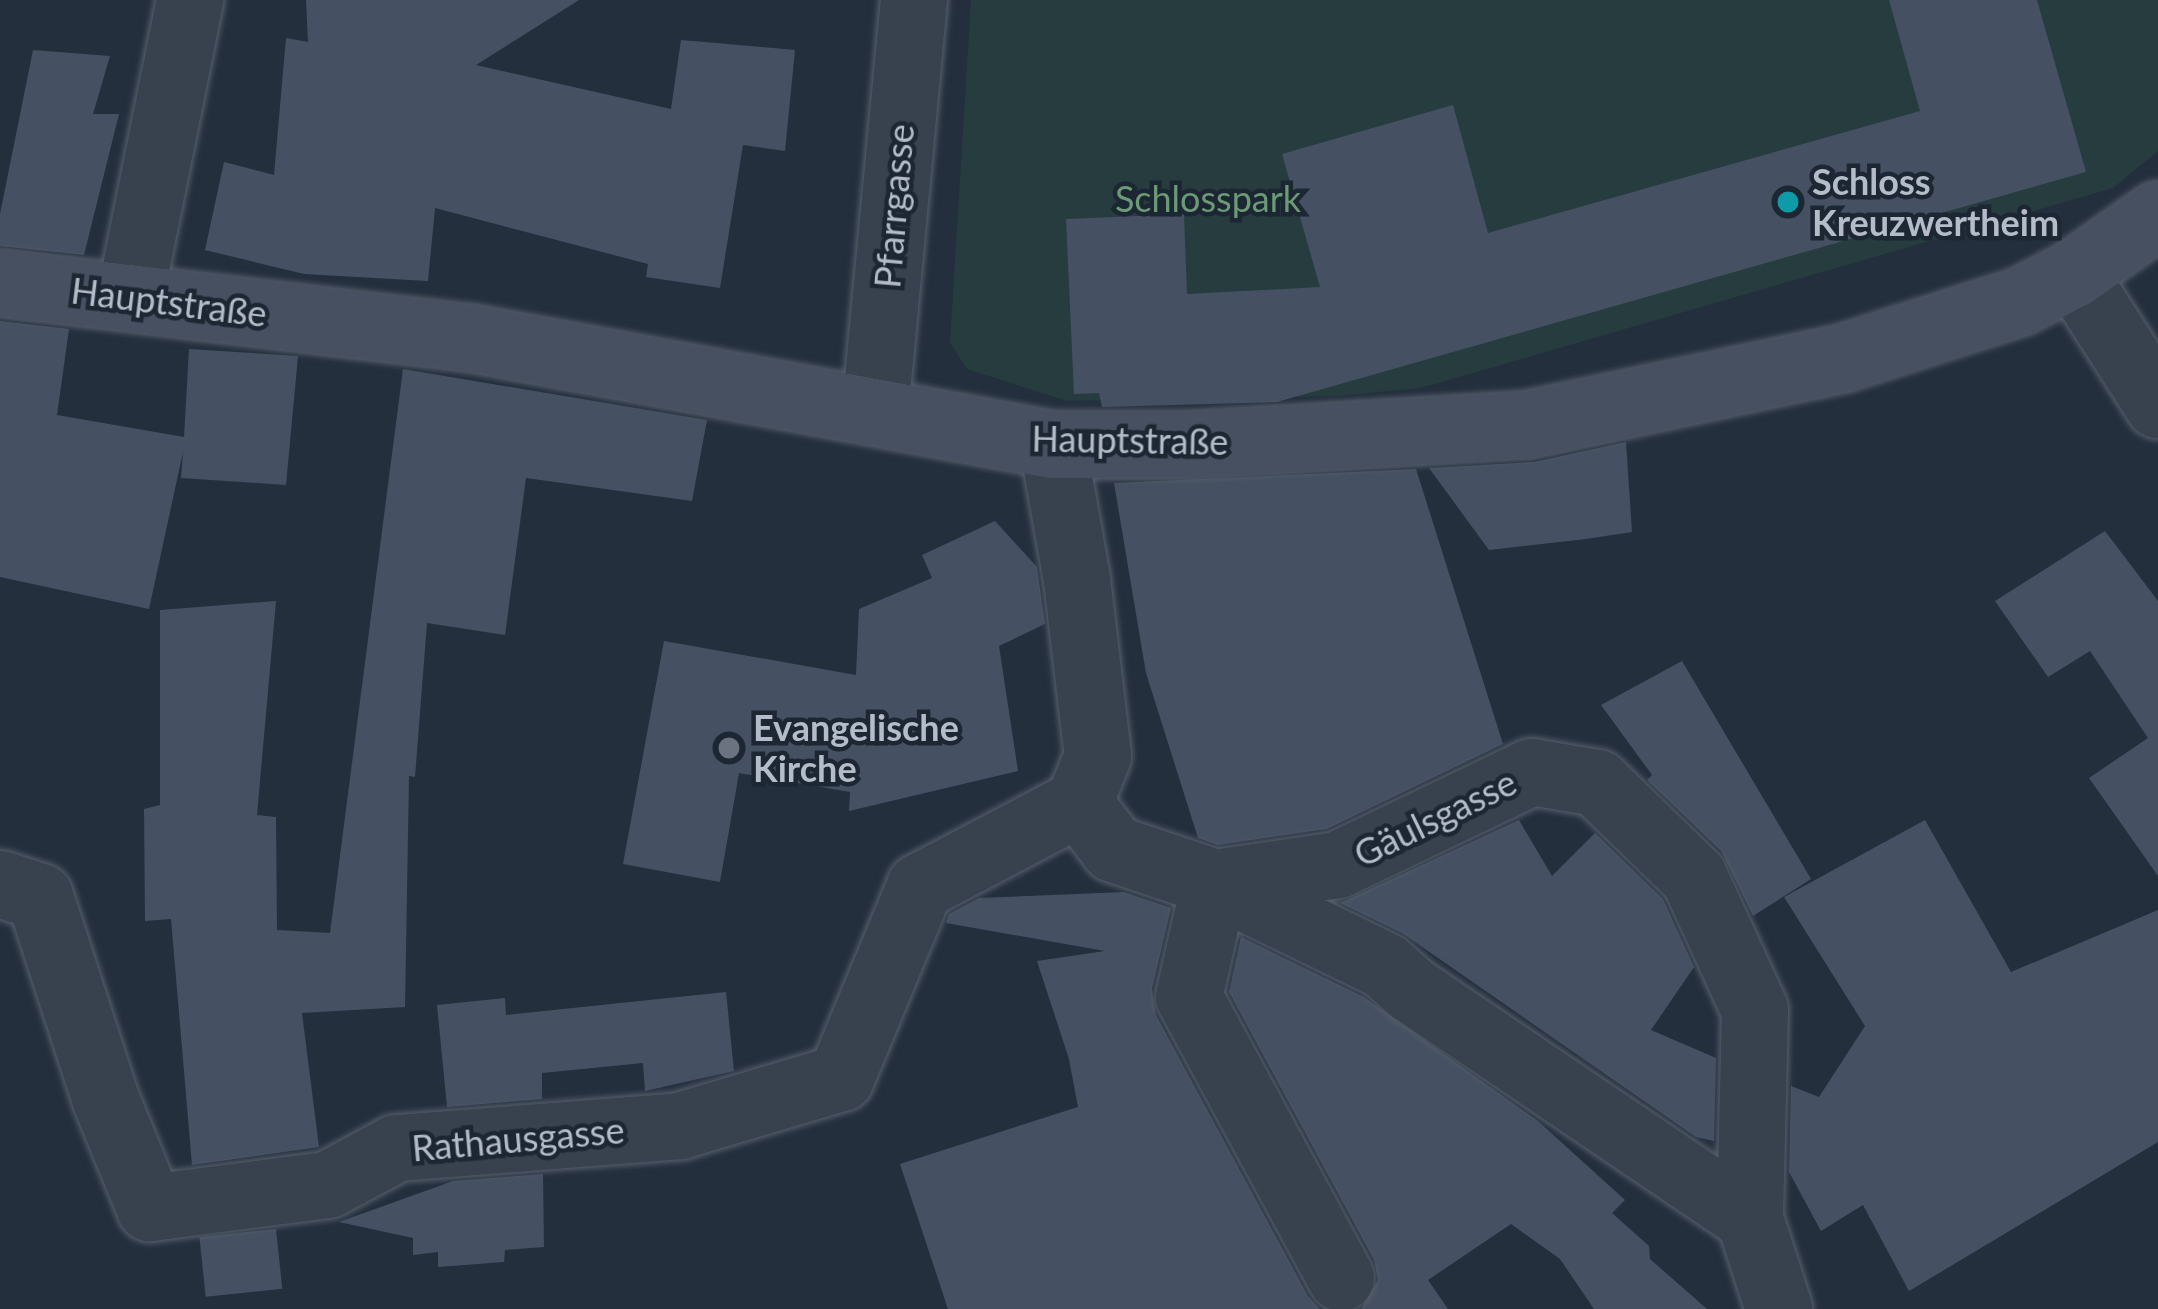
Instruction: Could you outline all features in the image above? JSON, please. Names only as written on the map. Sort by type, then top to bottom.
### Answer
[{"type":"street","points":[[130,298],[190,0]]},
{"type":"street","name":"Pfarrgasse","points":[[875,412],[914,0]]},
{"type":"street","name":"Hauptstraße","points":[[0,283],[470,338],[1053,445],[1189,445],[1527,425],[1844,358],[2020,302],[2074,274],[2158,215]]},
{"type":"street","points":[[2074,274],[2158,405]]},
{"type":"street","points":[[1053,445],[1077,580],[1098,756],[1079,802]]},
{"type":"street","name":"Gäulsgasse","points":[[1215,883],[1337,865],[1532,772],[1598,783],[1694,877],[1755,1010],[1750,1219],[1780,1309]]},
{"type":"street","name":"Gäulsgasse","points":[[1079,802],[1114,850],[1215,883],[1385,966],[1412,990],[1750,1219]]},
{"type":"street","name":"Rathausgasse","points":[[0,884],[40,897],[106,1100],[150,1208],[328,1185],[397,1148],[680,1126],[841,1078],[920,887],[1079,802]]},
{"type":"street","points":[[1215,883],[1190,997],[1341,1278]]},
{"type":"green space","name":"Schlosspark","points":[[971,0],[2158,0],[2158,151],[2113,188],[1421,388],[1337,396],[1067,401],[967,369],[950,343]]},
{"type":"building","points":[[306,0],[579,0],[476,65],[671,109],[681,40],[795,50],[785,151],[743,145],[720,288],[646,277],[648,264],[435,208],[428,281],[304,274],[205,250],[224,162],[274,175],[286,38],[308,42]]},
{"type":"building","name":"Schloss Kreuzwertheim","points":[[1889,0],[2037,0],[2086,172],[1277,402],[1102,407],[1099,393],[1074,394],[1066,219],[1184,214],[1187,294],[1320,287],[1282,154],[1453,105],[1488,233],[1920,111]]},
{"type":"building","points":[[33,50],[110,56],[93,114],[119,114],[84,255],[0,246],[0,214]]},
{"type":"building","points":[[0,321],[69,329],[57,415],[184,437],[189,349],[298,356],[286,485],[181,478],[183,452],[149,609],[0,577]]},
{"type":"building","points":[[403,369],[707,420],[692,501],[526,478],[505,635],[427,623],[415,777],[409,776],[405,1007],[302,1013],[319,1147],[192,1165],[171,919],[145,921],[144,809],[160,805],[160,610],[276,601],[257,815],[276,817],[277,930],[330,933]]},
{"type":"building","points":[[1626,442],[1632,532],[1586,539],[1489,550],[1429,468],[1534,462]]},
{"type":"building","points":[[1416,469],[1503,744],[1327,829],[1218,845],[1198,838],[1146,673],[1114,483]]},
{"type":"building","points":[[995,521],[1037,567],[1045,624],[999,646],[1018,771],[849,811],[850,792],[739,773],[720,882],[623,864],[664,641],[856,675],[859,609],[932,578],[922,555]]},
{"type":"building","points":[[2105,531],[2158,601],[2158,876],[2089,778],[2148,738],[2090,651],[2048,677],[1995,601]]},
{"type":"building","points":[[1682,661],[1811,879],[1753,916],[1721,851],[1647,780],[1652,775],[1601,705]]},
{"type":"building","points":[[1519,820],[1552,876],[1595,833],[1663,899],[1694,967],[1651,1030],[1716,1058],[1714,1141],[1696,1137],[1402,933],[1340,903]]},
{"type":"building","points":[[1925,820],[2011,972],[2158,910],[2158,1142],[1909,1291],[1863,1205],[1821,1231],[1789,1172],[1791,1086],[1819,1097],[1865,1026],[1784,897]]},
{"type":"building","points":[[1124,892],[1171,908],[1152,989],[1156,1015],[1308,1296],[1320,1309],[948,1309],[900,1164],[1078,1107],[1069,1059],[1037,961],[1105,951],[946,923],[949,914],[979,898]]},
{"type":"building","points":[[1241,937],[1364,997],[1538,1121],[1625,1200],[1612,1213],[1649,1246],[1650,1259],[1707,1309],[1594,1309],[1560,1259],[1511,1224],[1428,1280],[1448,1309],[1361,1309],[1378,1280],[1374,1260],[1229,992]]},
{"type":"building","points":[[726,992],[734,1071],[645,1091],[643,1063],[542,1073],[542,1099],[447,1107],[437,1005],[505,998],[506,1015]]},
{"type":"building","points":[[543,1174],[544,1247],[505,1250],[504,1262],[438,1267],[438,1252],[413,1255],[413,1238],[339,1222],[453,1181]]},
{"type":"building","points":[[276,1229],[282,1289],[206,1297],[199,1237]]},
{"type":"place","name":"Schloss Kreuzwertheim","points":[[1788,202]]},
{"type":"place","name":"Evangelische Kirche","points":[[729,748]]}]
